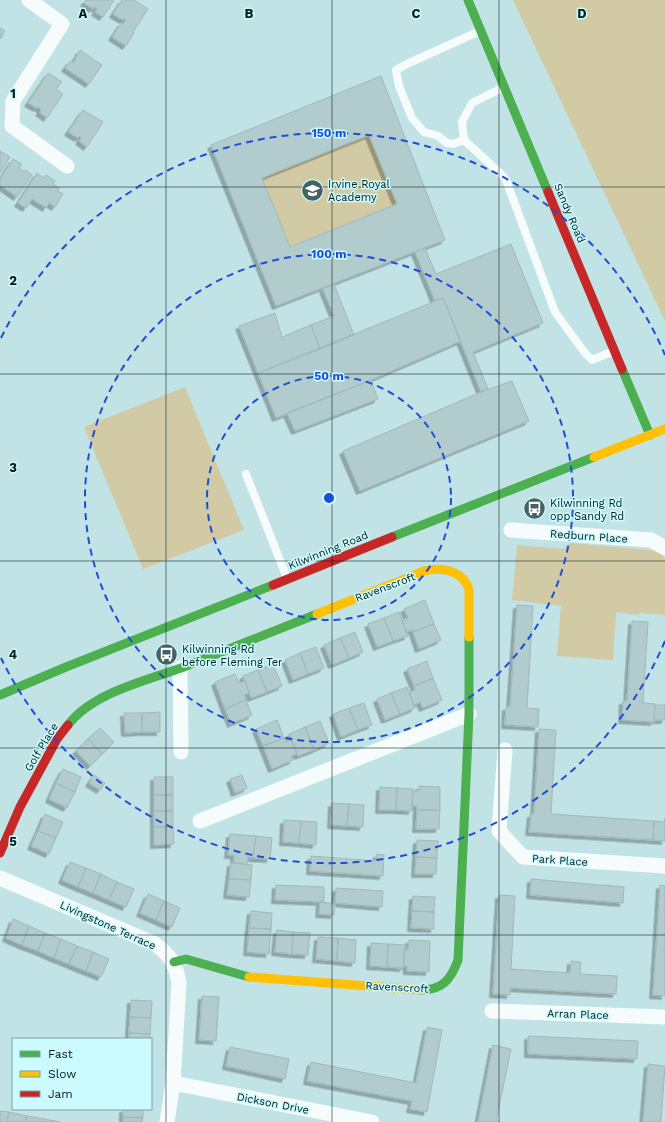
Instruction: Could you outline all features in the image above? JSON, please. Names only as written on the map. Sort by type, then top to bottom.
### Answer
[{"type":"street","points":[[29,0],[62,24],[13,101],[12,126],[67,166]]},
{"type":"street","name":"Sandy Road","points":[[468,0],[650,435]]},
{"type":"street","name":"Kilwinning Road","points":[[0,695],[73,664],[665,429]]},
{"type":"street","name":"Redburn Place","points":[[511,530],[651,540],[665,548]]},
{"type":"street","name":"Ravenscroft","points":[[174,962],[186,959],[248,977],[423,990],[432,990],[442,986],[449,979],[454,972],[458,960],[469,714],[469,589],[464,579],[455,573],[443,570],[428,570],[180,668]]},
{"type":"street","points":[[180,668],[181,752]]},
{"type":"street","name":"Golf Place","points":[[0,853],[20,807],[57,739],[72,719],[93,702],[126,687],[180,668]]},
{"type":"street","points":[[200,821],[469,714]]},
{"type":"street","name":"Park Place","points":[[505,750],[500,831],[523,858],[665,866]]},
{"type":"street","name":"Livingstone Terrace","points":[[0,878],[156,944],[162,948],[174,962],[179,983],[174,1084],[167,1122]]},
{"type":"street","name":"Arran Place","points":[[492,1011],[665,1017]]},
{"type":"street","name":"Dickson Drive","points":[[174,1084],[372,1122]]},
{"type":"lane","points":[[464,140],[453,144],[447,143],[438,136],[424,132],[412,118],[399,86],[396,70],[481,31]]},
{"type":"lane","points":[[504,87],[472,103],[462,122],[464,140],[506,180],[555,312],[572,336],[592,360],[615,350]]},
{"type":"lane","points":[[246,474],[287,579]]},
{"type":"shaded area","points":[[513,0],[665,0],[665,321]]},
{"type":"shaded area","points":[[369,135],[397,204],[290,247],[262,178]]},
{"type":"shaded area","points":[[185,387],[244,530],[143,569],[84,427]]},
{"type":"shaded area","points":[[571,543],[660,551],[665,560],[665,615],[640,613],[639,615],[616,612],[613,660],[557,656],[561,606],[512,600],[517,545],[563,549]]},
{"type":"building","points":[[86,0],[114,0],[103,17],[95,12],[97,9],[94,7],[93,9],[84,3]]},
{"type":"building","points":[[122,0],[134,0],[148,9],[126,46],[112,37],[121,23],[123,24],[126,20],[123,20],[113,14]]},
{"type":"building","points":[[0,28],[5,31],[0,39]]},
{"type":"building","points":[[80,50],[102,65],[89,84],[65,68],[70,61],[73,63]]},
{"type":"building","points":[[48,73],[62,82],[56,89],[63,94],[47,118],[39,112],[41,110],[38,107],[37,108],[28,103]]},
{"type":"building","points":[[381,76],[445,240],[276,306],[211,145]],"holes":[[[369,135],[397,204],[290,247],[262,178]]]},
{"type":"building","points":[[83,110],[103,122],[87,147],[79,141],[81,138],[79,136],[78,138],[68,132]]},
{"type":"building","points":[[0,151],[10,157],[0,173]]},
{"type":"building","points":[[13,159],[22,164],[19,168],[25,172],[26,170],[32,175],[17,197],[0,185],[0,179]]},
{"type":"building","points":[[37,173],[44,178],[46,175],[55,181],[53,184],[59,188],[58,191],[63,194],[55,207],[49,203],[46,208],[32,199],[26,208],[18,203]]},
{"type":"building","points":[[511,244],[543,323],[473,352],[488,389],[481,392],[443,298],[435,301],[415,252],[425,248],[436,274]]},
{"type":"building","points":[[334,284],[354,335],[320,349],[311,325],[334,316],[323,289]]},
{"type":"building","points":[[443,298],[461,341],[371,380],[276,418],[258,373]]},
{"type":"building","points":[[275,313],[282,337],[311,325],[320,349],[258,373],[239,326]]},
{"type":"building","points":[[371,380],[378,399],[295,431],[287,413]]},
{"type":"building","points":[[512,381],[529,421],[360,491],[343,451],[481,392]]},
{"type":"building","points":[[425,600],[434,624],[413,632],[412,630],[407,632],[402,621],[408,618],[404,609]]},
{"type":"building","points":[[517,605],[533,606],[527,708],[539,709],[538,727],[505,725],[506,707],[510,707]]},
{"type":"building","points":[[399,612],[408,636],[393,641],[384,618]]},
{"type":"building","points":[[384,618],[393,641],[377,647],[368,624]]},
{"type":"building","points":[[632,621],[648,622],[643,703],[655,704],[654,722],[622,720],[623,701],[627,701]]},
{"type":"building","points":[[434,624],[441,640],[419,649],[413,632]]},
{"type":"building","points":[[355,632],[363,652],[349,658],[340,638]]},
{"type":"building","points":[[340,638],[349,658],[332,665],[324,645]]},
{"type":"building","points":[[316,647],[324,668],[308,674],[300,653]]},
{"type":"building","points":[[300,653],[308,674],[293,680],[285,660]]},
{"type":"building","points":[[427,661],[433,678],[414,686],[407,669]]},
{"type":"building","points":[[273,664],[282,686],[267,692],[258,670]]},
{"type":"building","points":[[258,670],[267,692],[251,698],[243,676]]},
{"type":"building","points":[[235,674],[239,683],[245,681],[249,693],[244,695],[246,700],[225,709],[215,682]]},
{"type":"building","points":[[433,678],[442,700],[423,708],[420,702],[414,705],[409,693],[415,690],[414,686]]},
{"type":"building","points":[[407,687],[415,708],[400,714],[391,693]]},
{"type":"building","points":[[391,693],[400,714],[385,720],[377,699]]},
{"type":"building","points":[[246,700],[252,715],[231,724],[225,709]]},
{"type":"building","points":[[364,703],[372,725],[358,730],[349,708]]},
{"type":"building","points":[[655,705],[665,705],[665,720],[654,720]]},
{"type":"building","points":[[349,708],[358,730],[341,737],[333,714]]},
{"type":"building","points":[[160,712],[160,732],[142,732],[142,713]]},
{"type":"building","points":[[124,713],[142,713],[142,732],[125,733]]},
{"type":"building","points":[[277,720],[284,738],[263,746],[256,729]]},
{"type":"building","points":[[320,721],[329,743],[314,750],[305,727]]},
{"type":"building","points":[[305,727],[314,750],[298,756],[289,734]]},
{"type":"building","points":[[100,728],[114,742],[102,754],[88,739]]},
{"type":"building","points":[[539,729],[556,730],[551,814],[654,821],[653,840],[529,832],[531,814],[534,814]]},
{"type":"building","points":[[284,738],[285,742],[291,740],[297,754],[291,756],[293,760],[272,769],[263,746]]},
{"type":"building","points":[[88,739],[102,754],[90,766],[76,751]]},
{"type":"building","points":[[63,769],[81,777],[75,792],[56,783]]},
{"type":"building","points":[[94,775],[105,783],[100,790],[89,783]]},
{"type":"building","points":[[242,775],[247,788],[235,793],[230,779]]},
{"type":"building","points":[[154,777],[173,777],[173,795],[154,795]]},
{"type":"building","points":[[56,783],[75,792],[67,808],[49,799]]},
{"type":"building","points":[[419,786],[440,787],[440,810],[417,810],[417,806],[412,806],[413,791],[419,791]]},
{"type":"building","points":[[380,787],[397,788],[396,810],[379,810]]},
{"type":"building","points":[[397,788],[413,789],[412,811],[396,810]]},
{"type":"building","points":[[154,795],[173,795],[173,811],[154,811]]},
{"type":"building","points":[[332,803],[349,804],[347,826],[331,825]]},
{"type":"building","points":[[349,804],[364,805],[363,827],[347,826]]},
{"type":"building","points":[[417,810],[440,810],[439,829],[416,829]]},
{"type":"building","points":[[154,811],[173,811],[173,827],[154,827]]},
{"type":"building","points":[[45,814],[63,822],[56,838],[38,831]]},
{"type":"building","points":[[284,820],[301,821],[299,843],[283,842]]},
{"type":"building","points":[[301,821],[317,822],[316,845],[299,843]]},
{"type":"building","points":[[654,821],[665,822],[665,841],[653,840]]},
{"type":"building","points":[[154,827],[173,827],[174,844],[154,845]]},
{"type":"building","points":[[38,831],[56,838],[49,854],[31,846]]},
{"type":"building","points":[[230,834],[256,836],[253,858],[248,857],[247,864],[234,863],[234,855],[228,855]]},
{"type":"building","points":[[256,836],[272,838],[270,859],[253,858]]},
{"type":"building","points":[[417,840],[438,841],[437,858],[416,857]]},
{"type":"building","points":[[377,854],[384,855],[383,876],[310,871],[311,856],[376,861]]},
{"type":"building","points":[[416,857],[437,858],[436,874],[415,874]]},
{"type":"building","points":[[70,862],[86,868],[78,887],[62,880]]},
{"type":"building","points":[[231,863],[252,865],[251,880],[229,879]]},
{"type":"building","points":[[86,868],[101,874],[93,893],[78,887]]},
{"type":"building","points":[[101,874],[117,882],[109,900],[93,893]]},
{"type":"building","points":[[229,879],[251,880],[249,897],[227,895]]},
{"type":"building","points":[[531,879],[624,887],[623,903],[530,895]]},
{"type":"building","points":[[117,882],[134,889],[126,907],[109,900]]},
{"type":"building","points":[[276,885],[324,887],[324,902],[275,900]]},
{"type":"building","points":[[660,885],[665,886],[665,996],[653,995]]},
{"type":"building","points":[[336,888],[383,891],[382,907],[335,903]]},
{"type":"building","points":[[148,894],[164,901],[156,920],[140,913]]},
{"type":"building","points":[[499,895],[515,896],[511,969],[570,973],[571,961],[581,962],[580,974],[617,976],[616,994],[510,988],[510,995],[493,994]]},
{"type":"building","points":[[413,896],[435,897],[434,912],[412,911]]},
{"type":"building","points":[[164,901],[180,908],[172,927],[156,920]]},
{"type":"building","points":[[320,902],[335,904],[334,915],[319,914]]},
{"type":"building","points":[[251,911],[272,913],[271,929],[249,928]]},
{"type":"building","points":[[412,911],[434,912],[434,929],[411,928]]},
{"type":"building","points":[[13,919],[29,926],[22,945],[6,938]]},
{"type":"building","points":[[29,926],[45,933],[38,951],[22,945]]},
{"type":"building","points":[[249,928],[271,929],[269,954],[247,952]]},
{"type":"building","points":[[277,930],[293,932],[292,954],[275,952]]},
{"type":"building","points":[[293,932],[310,933],[308,955],[292,954]]},
{"type":"building","points":[[45,933],[61,939],[54,958],[38,951]]},
{"type":"building","points":[[318,937],[338,938],[337,961],[316,959]]},
{"type":"building","points":[[338,938],[356,940],[355,963],[337,961]]},
{"type":"building","points":[[61,939],[77,946],[69,964],[54,958]]},
{"type":"building","points":[[409,940],[430,941],[429,972],[407,971],[407,966],[404,966],[404,950],[408,950]]},
{"type":"building","points":[[371,943],[388,944],[387,967],[370,966]]},
{"type":"building","points":[[388,944],[405,945],[403,968],[387,967]]},
{"type":"building","points":[[77,946],[93,952],[86,971],[69,964]]},
{"type":"building","points":[[93,952],[109,959],[101,977],[86,971]]},
{"type":"building","points":[[202,996],[219,997],[216,1041],[199,1040]]},
{"type":"building","points":[[131,1000],[152,1001],[151,1018],[130,1017]]},
{"type":"building","points":[[130,1017],[151,1018],[150,1034],[129,1033]]},
{"type":"building","points":[[427,1027],[442,1030],[427,1112],[410,1109],[412,1101],[307,1081],[311,1062],[416,1083]]},
{"type":"building","points":[[129,1033],[150,1034],[150,1038],[129,1038]]},
{"type":"building","points":[[528,1036],[638,1041],[637,1059],[528,1054]]},
{"type":"building","points":[[493,1045],[511,1049],[496,1121],[500,1122],[478,1122]]},
{"type":"building","points":[[230,1047],[289,1059],[285,1079],[226,1066]]},
{"type":"building","points":[[648,1064],[665,1066],[661,1122],[643,1122]]},
{"type":"building","points":[[123,1110],[143,1110],[143,1118],[123,1117]]},
{"type":"building","points":[[0,1111],[9,1112],[7,1122],[0,1122]]},
{"type":"building","points":[[9,1112],[27,1116],[25,1122],[7,1122]]},
{"type":"building","points":[[27,1116],[44,1119],[43,1122],[25,1122]]},
{"type":"building","points":[[123,1117],[143,1118],[142,1122],[123,1122]]},
{"type":"building","points":[[44,1119],[61,1122],[43,1122]]},
{"type":"traffic: fast","points":[[468,0],[548,192]]},
{"type":"traffic: fast","points":[[622,369],[650,435]]},
{"type":"traffic: fast","points":[[392,537],[594,457]]},
{"type":"traffic: fast","points":[[0,695],[66,667],[273,585]]},
{"type":"traffic: fast","points":[[68,725],[78,714],[91,704],[120,689],[181,668],[317,614]]},
{"type":"traffic: fast","points":[[421,990],[441,986],[449,978],[458,960],[469,714],[469,637]]},
{"type":"traffic: fast","points":[[174,962],[186,959],[249,977]]},
{"type":"traffic: slow","points":[[594,457],[665,429]]},
{"type":"traffic: slow","points":[[317,614],[421,572],[441,569],[458,575],[466,583],[469,589],[469,637]]},
{"type":"traffic: slow","points":[[249,977],[421,990]]},
{"type":"traffic: jam","points":[[548,192],[622,369]]},
{"type":"traffic: jam","points":[[273,585],[392,537]]},
{"type":"traffic: jam","points":[[0,853],[20,807],[57,739],[68,725]]},
{"type":"place","name":"Irvine Royal Academy","points":[[312,190]]},
{"type":"place","name":"Kilwinning Rd opp Sandy Rd","points":[[534,509]]},
{"type":"place","name":"Kilwinning Rd before Fleming Ter","points":[[167,655]]}]
